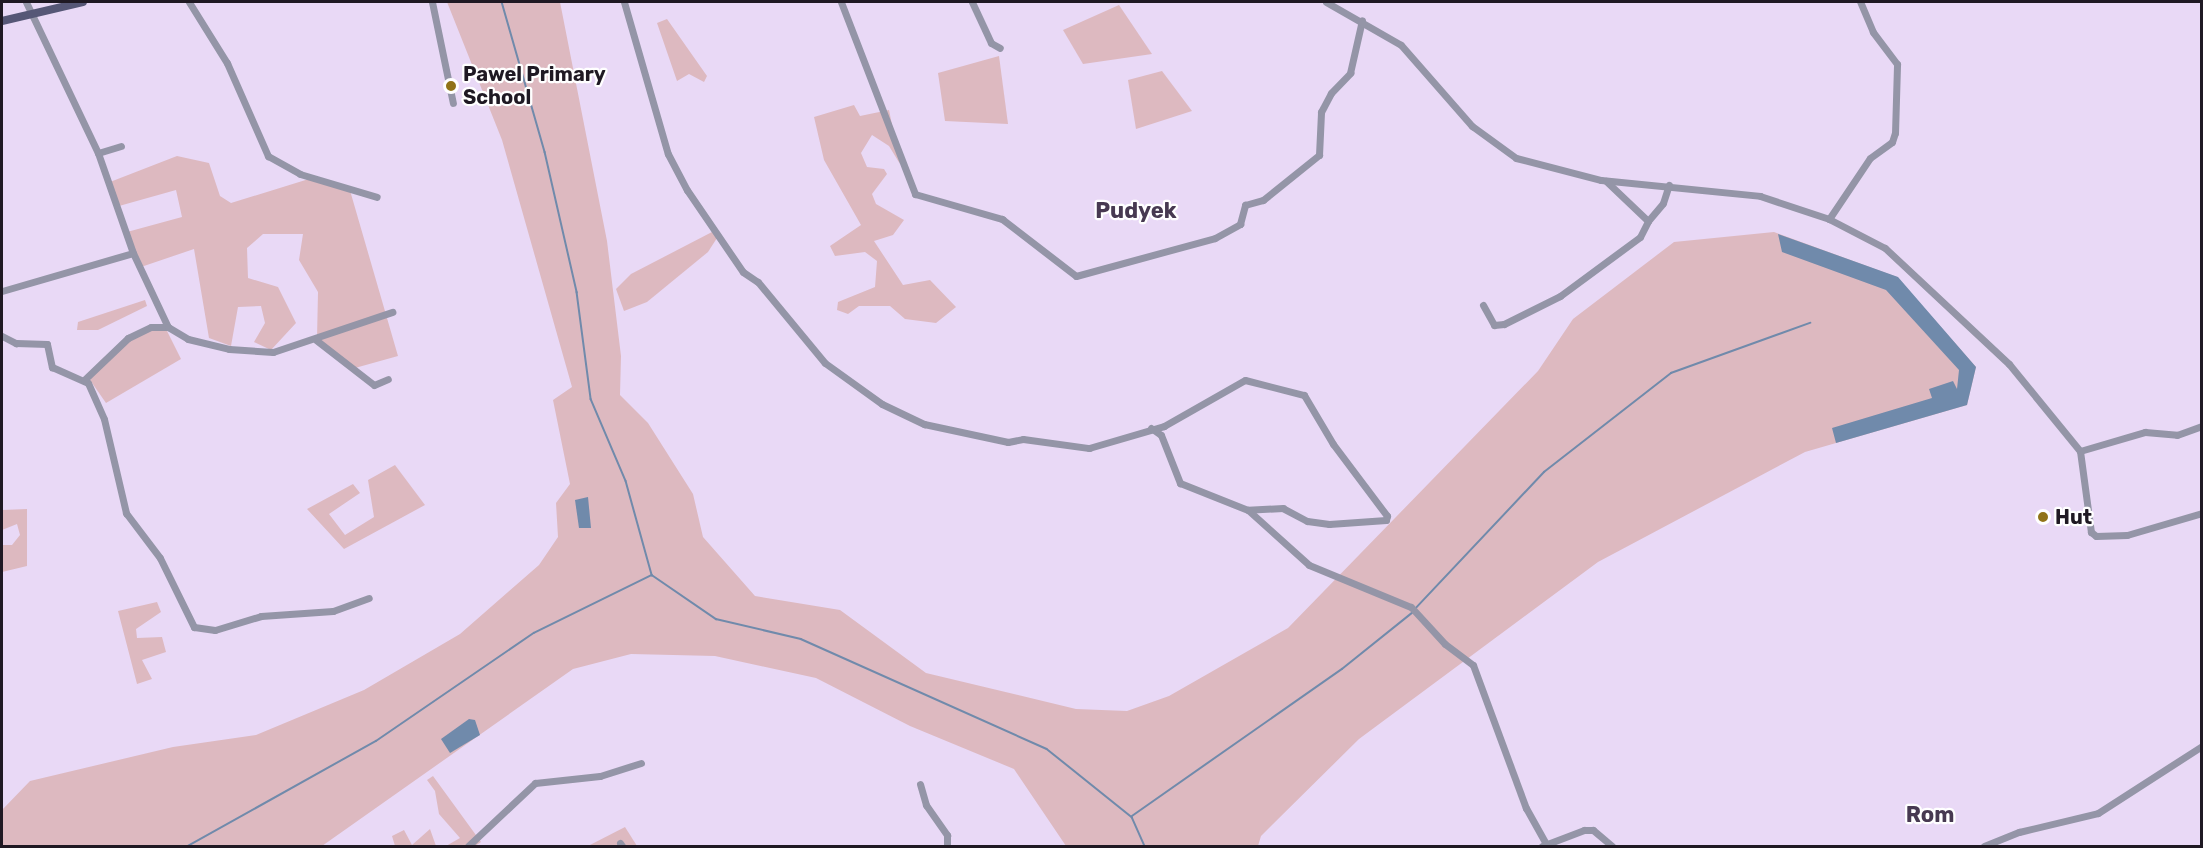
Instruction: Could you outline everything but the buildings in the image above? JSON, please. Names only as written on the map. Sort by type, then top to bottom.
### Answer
[{"type":"main road","points":[[2,21],[82,2]]},
{"type":"street","points":[[26,2],[98,153],[133,253],[168,327]]},
{"type":"street","points":[[189,2],[227,63],[268,156],[300,174],[377,197]]},
{"type":"street","points":[[432,2],[453,103]]},
{"type":"street","points":[[624,2],[668,154],[687,190],[743,272],[758,282],[769,301],[832,369],[882,404],[924,424],[972,436],[1089,448],[1164,426],[1245,380],[1304,395],[1333,444],[1387,516],[1386,520],[1329,524],[1307,521],[1284,508],[1248,510]]},
{"type":"street","points":[[841,2],[915,194],[1002,219],[1076,276],[1215,238],[1240,224],[1245,205],[1263,200],[1320,155],[1322,112],[1331,93],[1350,73],[1362,20]]},
{"type":"street","points":[[972,2],[991,43],[1000,48]]},
{"type":"street","points":[[1326,2],[1362,20],[1406,50],[1472,126],[1502,151],[1530,164],[1606,181],[1669,185],[1760,196],[1829,219],[1893,254],[2009,364],[2080,451],[2091,532],[2099,538],[2127,535],[2202,513]]},
{"type":"street","points":[[1829,219],[1870,158],[1892,142],[1895,133],[1897,64],[1873,32],[1860,2]]},
{"type":"street","points":[[98,153],[121,146]]},
{"type":"street","points":[[1606,181],[1648,221]]},
{"type":"street","points":[[1483,304],[1496,326],[1549,303],[1640,237],[1648,221],[1663,204],[1669,185]]},
{"type":"street","points":[[2,291],[133,253]]},
{"type":"street","points":[[84,380],[128,338],[151,327],[168,327],[188,339],[229,349],[273,352],[316,340],[342,327],[392,312]]},
{"type":"street","points":[[2,336],[15,343],[47,344],[52,366],[84,380],[104,419],[126,513],[160,558],[194,627],[215,630],[261,616],[333,610],[369,598]]},
{"type":"street","points":[[316,340],[374,385],[388,379]]},
{"type":"street","points":[[1161,435],[1164,426]]},
{"type":"street","points":[[2080,451],[2145,432],[2177,435],[2202,426]]},
{"type":"street","points":[[1151,428],[1161,435],[1180,483],[1248,510],[1309,565],[1417,611],[1445,644],[1473,665],[1526,808],[1544,845],[1584,830],[1593,830],[1612,846]]},
{"type":"street","points":[[1984,846],[2019,832],[2098,813],[2202,747]]},
{"type":"street","points":[[468,846],[535,783],[600,776],[641,763]]},
{"type":"street","points":[[920,784],[926,805],[949,840],[947,846]]},
{"type":"shaded area","points":[[447,2],[560,2],[607,241],[621,356],[620,395],[648,423],[693,494],[703,537],[755,596],[840,610],[926,673],[1076,709],[1127,711],[1169,696],[1288,628],[1538,371],[1573,319],[1674,242],[1774,232],[1897,277],[1976,367],[1967,405],[1805,452],[1598,562],[1359,739],[1261,836],[1258,846],[1066,846],[1014,769],[910,726],[816,678],[715,656],[631,654],[573,669],[322,846],[2,846],[2,810],[30,781],[173,747],[256,735],[364,690],[460,634],[539,565],[558,537],[556,503],[570,484],[553,400],[572,387],[502,140]]},
{"type":"shaded area","points":[[1119,5],[1152,54],[1083,64],[1063,30]]},
{"type":"shaded area","points":[[667,19],[707,76],[704,82],[689,74],[677,81],[657,23]]},
{"type":"shaded area","points":[[999,56],[1008,124],[945,121],[938,73]]},
{"type":"shaded area","points":[[1162,71],[1192,111],[1136,129],[1128,80]]},
{"type":"shaded area","points":[[854,105],[860,116],[889,110],[900,164],[889,146],[872,135],[861,153],[867,167],[884,169],[887,174],[872,194],[876,204],[904,220],[893,235],[874,241],[903,285],[930,280],[956,307],[936,323],[905,319],[890,306],[859,306],[848,314],[837,310],[838,302],[875,287],[877,261],[865,252],[835,256],[830,246],[861,225],[824,160],[814,117]]},
{"type":"shaded area","points":[[177,156],[209,163],[220,196],[231,203],[312,178],[349,187],[398,356],[355,368],[317,338],[318,292],[299,260],[303,234],[263,234],[247,248],[248,278],[278,287],[296,323],[271,350],[254,342],[265,323],[261,306],[238,307],[231,346],[209,338],[194,249],[141,267],[127,232],[182,217],[176,190],[119,206],[110,182]]},
{"type":"shaded area","points":[[712,232],[717,238],[708,252],[647,302],[624,311],[616,289],[631,274]]},
{"type":"shaded area","points":[[145,300],[147,306],[98,330],[77,330],[78,322]]},
{"type":"shaded area","points":[[166,329],[181,359],[106,403],[90,380],[100,361],[135,333]]},
{"type":"shaded area","points":[[395,465],[425,505],[344,549],[307,509],[353,484],[360,493],[329,514],[345,535],[374,517],[368,480]]},
{"type":"shaded area","points":[[27,509],[27,566],[2,572],[2,545],[12,545],[20,535],[17,524],[2,530],[2,510]]},
{"type":"shaded area","points":[[157,602],[161,612],[136,629],[137,638],[162,637],[166,652],[142,660],[152,679],[137,684],[118,611]]},
{"type":"shaded area","points":[[433,776],[481,842],[475,846],[446,846],[460,838],[439,814],[435,791],[427,780]]},
{"type":"shaded area","points":[[625,827],[637,846],[588,846]]},
{"type":"shaded area","points":[[430,829],[436,846],[395,846],[392,836],[404,830],[412,845]]},
{"type":"water","points":[[1778,234],[1898,277],[1976,367],[1967,405],[1836,443],[1832,428],[1932,398],[1929,389],[1953,381],[1957,389],[1959,370],[1886,290],[1782,252]]},
{"type":"water","points":[[588,497],[591,528],[579,528],[575,500]]},
{"type":"water","points":[[469,719],[475,720],[480,735],[450,753],[441,739]]},
{"type":"waterway","points":[[502,2],[545,152],[577,292],[591,399],[626,481],[652,575],[716,619],[801,639],[1047,749],[1132,817],[1145,846]]},
{"type":"waterway","points":[[1415,609],[1544,472],[1671,373],[1810,323]]},
{"type":"waterway","points":[[188,846],[376,741],[534,633],[652,575]]},
{"type":"waterway","points":[[1132,816],[1342,669],[1412,613]]},
{"type":"place","name":"Pawel Primary School","points":[[451,86]]},
{"type":"place","name":"Hut","points":[[2043,517]]},
{"type":"district","name":"Pudyek","points":[[1136,211]]},
{"type":"district","name":"Rom","points":[[1930,815]]}]
